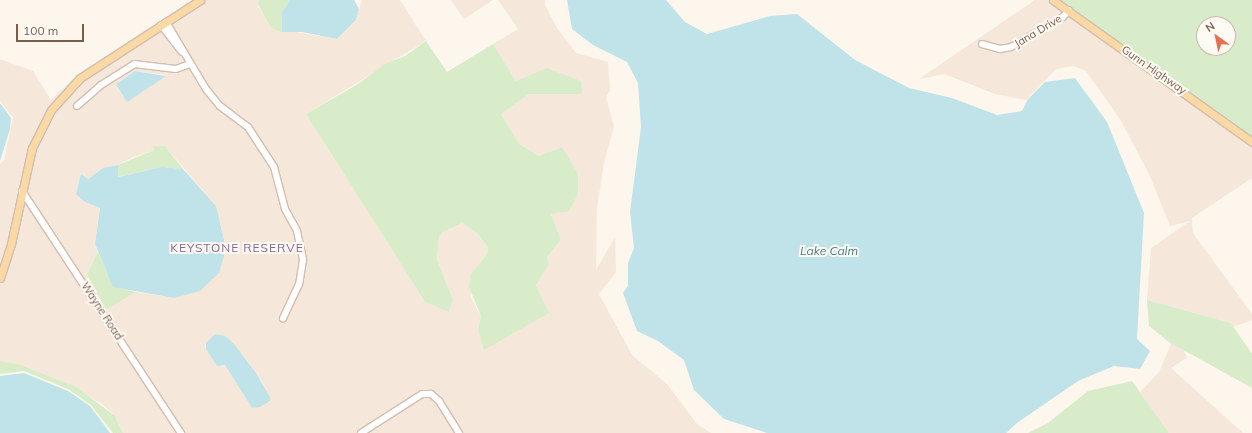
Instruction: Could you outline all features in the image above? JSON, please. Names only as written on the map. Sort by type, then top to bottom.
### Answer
[{"type":"main road","points":[[0,278],[37,135],[58,101],[80,78],[200,0]]},
{"type":"main road","name":"Gunn Highway","points":[[1053,0],[1252,142]]},
{"type":"street","name":"Jana Drive","points":[[982,44],[1000,49],[1011,47],[1063,17],[1069,10]]},
{"type":"street","points":[[163,24],[216,101],[253,132],[274,167],[284,209],[296,231],[303,260],[299,284],[283,318]]},
{"type":"street","points":[[77,106],[101,85],[134,64],[176,69],[190,64]]},
{"type":"street","name":"Wayne Road","points":[[22,191],[181,433]]},
{"type":"street","points":[[361,433],[422,394],[431,394],[439,401],[459,433]]},
{"type":"shaded area","points":[[205,0],[259,0],[258,5],[271,28],[337,39],[356,20],[362,0],[400,0],[426,41],[306,114],[425,302],[449,311],[453,300],[437,259],[439,237],[443,232],[462,223],[477,233],[488,247],[487,254],[471,274],[471,298],[481,316],[478,330],[485,350],[536,286],[549,264],[547,257],[561,240],[551,214],[562,147],[539,156],[519,144],[501,114],[529,94],[582,94],[516,81],[493,44],[518,29],[498,0],[545,0],[545,5],[557,28],[576,53],[608,62],[610,90],[606,97],[614,126],[604,163],[597,208],[596,270],[615,237],[616,272],[599,294],[632,355],[667,384],[697,424],[711,433],[462,433],[441,400],[420,392],[356,433],[184,433],[25,190],[34,149],[53,111],[82,80],[160,29],[171,46],[181,40],[169,23]],"holes":[[[135,71],[165,75],[166,76],[116,84]],[[153,146],[165,146],[216,206],[225,244],[174,298],[136,292],[106,310],[87,274],[98,252],[95,244],[100,208],[85,202],[81,174],[88,179],[103,168],[112,168],[133,157],[154,150]],[[215,334],[246,359],[263,384],[270,401],[252,408],[225,365],[217,366],[205,346]]]},
{"type":"shaded area","points":[[451,0],[493,0],[464,19]]},
{"type":"shaded area","points":[[1035,0],[1049,0],[1065,10],[1015,42],[996,46],[981,41],[980,46],[1000,52],[1012,50],[1069,13],[1243,137],[1252,146],[1252,178],[1192,218],[1193,233],[1252,314],[1252,320],[1233,327],[1231,323],[1147,300],[1151,248],[1190,221],[1170,226],[1149,174],[1120,119],[1086,71],[1073,66],[1056,69],[1026,100],[995,94],[944,74],[919,79]]},
{"type":"shaded area","points":[[0,59],[33,71],[51,100],[73,79],[92,67],[56,99],[35,134],[0,270],[0,164],[4,160],[13,118],[0,101]]},
{"type":"shaded area","points":[[24,195],[179,433],[123,433],[115,416],[101,403],[15,363],[0,361],[0,286]]},
{"type":"shaded area","points":[[1169,342],[1184,350],[1187,358],[1171,368],[1243,433],[1169,433],[1140,392],[1159,372],[1171,344]]},
{"type":"shaded area","points":[[422,397],[430,397],[437,403],[456,433],[366,433]]},
{"type":"green space","points":[[259,0],[290,0],[282,12],[282,32],[271,28],[258,4]]},
{"type":"green space","points":[[1061,0],[1252,0],[1252,140],[1228,119]]},
{"type":"green space","points":[[426,41],[447,72],[493,44],[516,81],[547,68],[581,81],[582,94],[529,94],[501,114],[519,144],[539,156],[562,147],[578,174],[578,194],[569,211],[551,214],[561,240],[547,257],[549,264],[536,286],[549,313],[484,350],[478,330],[481,316],[469,287],[471,274],[487,254],[488,247],[477,233],[462,223],[443,232],[439,237],[437,259],[453,300],[449,312],[425,302],[306,114],[358,84],[385,64],[405,56]]},
{"type":"green space","points":[[153,146],[165,146],[183,169],[162,167],[117,177],[118,165],[154,150]]},
{"type":"green space","points":[[98,252],[113,286],[136,292],[106,310],[87,274]]},
{"type":"green space","points":[[1147,300],[1231,323],[1252,354],[1252,388],[1169,342],[1149,326]]},
{"type":"green space","points":[[0,361],[15,363],[76,387],[115,416],[123,433],[113,433],[91,405],[68,389],[24,371],[0,374]]},
{"type":"green space","points":[[1132,381],[1169,433],[1028,433],[1048,423],[1088,391]]},
{"type":"water","points":[[290,0],[354,0],[359,9],[356,20],[337,39],[302,32],[282,32],[282,12]]},
{"type":"water","name":"Lake Calm","points":[[567,0],[666,0],[685,22],[707,34],[770,16],[797,14],[855,60],[909,88],[952,98],[997,115],[1022,111],[1028,99],[1045,82],[1075,78],[1107,122],[1144,213],[1137,339],[1150,351],[1140,369],[1114,366],[1078,381],[1017,423],[1006,433],[767,433],[724,419],[694,390],[684,360],[658,341],[637,331],[623,293],[628,286],[628,263],[634,248],[630,212],[641,127],[638,83],[627,62],[593,45],[572,29]]},
{"type":"water","points":[[135,71],[166,76],[127,102],[116,84]]},
{"type":"water","points":[[0,103],[11,118],[10,129],[0,161]]},
{"type":"water","points":[[118,165],[118,177],[162,167],[183,169],[216,206],[225,244],[224,256],[219,273],[200,291],[174,298],[113,287],[95,244],[100,208],[85,202],[76,194],[81,174],[88,179],[103,168]]},
{"type":"water","points":[[215,334],[225,336],[234,344],[256,373],[270,397],[270,401],[260,407],[252,408],[225,365],[217,366],[206,349],[206,343]]},
{"type":"water","points":[[24,373],[68,391],[90,406],[110,433],[0,433],[0,376]]},
{"type":"district","name":"KEYSTONE RESERVE","points":[[237,248]]}]
